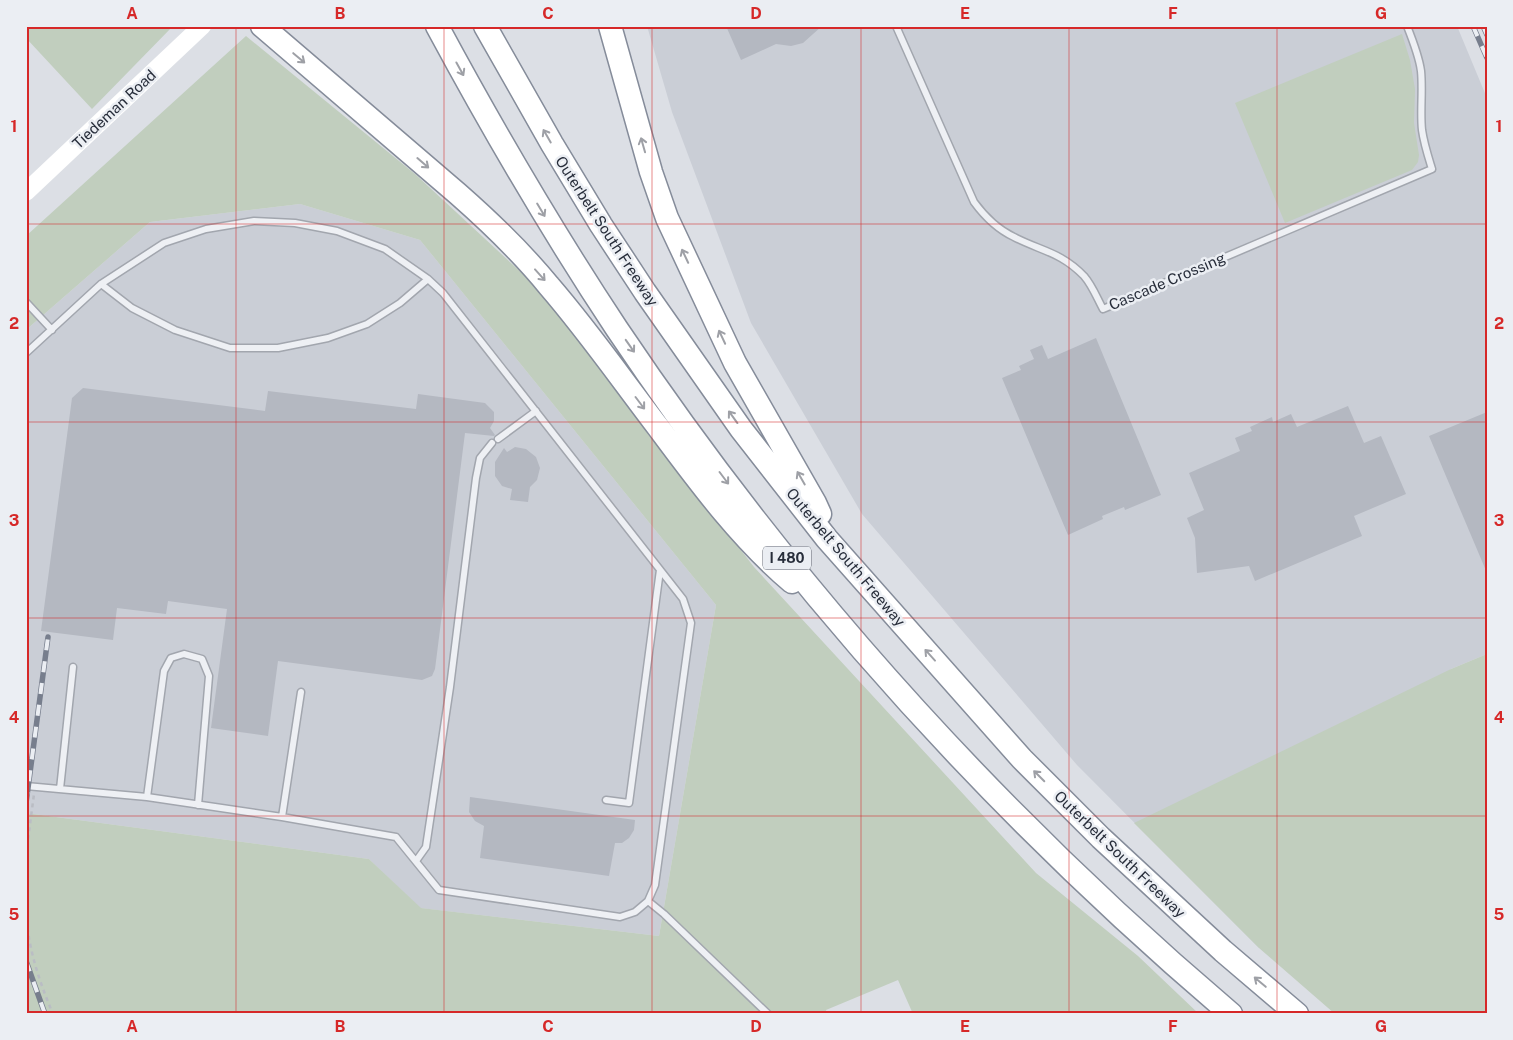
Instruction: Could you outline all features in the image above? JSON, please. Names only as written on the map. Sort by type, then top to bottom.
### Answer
[{"type":"highway","points":[[262,26],[484,216],[549,285],[733,524],[775,568],[837,620]]},
{"type":"highway","name":"I 480","points":[[437,26],[514,166],[566,250],[619,330],[725,479],[774,542],[837,620],[935,730],[1021,821],[1136,930],[1231,1014]]},
{"type":"highway","name":"Outerbelt South Freeway","points":[[485,26],[557,152],[601,225],[645,292],[742,429],[826,539],[1028,765],[1101,838],[1223,951],[1297,1014]]},
{"type":"highway","points":[[610,26],[651,172],[667,218],[738,370],[815,503],[826,528],[826,539]]},
{"type":"main road","name":"Tiedeman Road","points":[[26,192],[202,26]]},
{"type":"lane","name":"Cascade Crossing","points":[[896,26],[974,202],[995,226],[1014,238],[1057,255],[1072,264],[1085,277],[1094,290],[1103,309],[1432,169],[1422,131],[1422,83],[1420,70],[1407,26]]},
{"type":"lane","points":[[26,786],[147,797],[198,804],[396,837],[439,890],[620,917],[635,912],[648,901],[655,885],[691,623],[683,599],[443,294],[428,279],[385,249],[337,232],[295,223],[254,221],[206,229],[164,243],[101,284],[27,352]]},
{"type":"lane","points":[[101,284],[132,308],[175,330],[230,348],[278,348],[328,338],[367,324],[400,303],[428,279]]},
{"type":"lane","points":[[26,302],[52,330]]},
{"type":"lane","points":[[416,861],[426,847],[428,837],[480,458],[495,441],[536,411]]},
{"type":"lane","points":[[606,800],[629,804],[660,570]]},
{"type":"lane","points":[[147,797],[164,671],[171,658],[184,654],[202,659],[210,676],[198,804]]},
{"type":"lane","points":[[60,789],[73,667]]},
{"type":"lane","points":[[282,817],[301,692]]},
{"type":"lane","points":[[648,901],[664,914],[768,1014]]},
{"type":"path","points":[[26,855],[35,787]]},
{"type":"path","points":[[26,912],[31,948],[53,1014]]},
{"type":"shaded area","points":[[647,26],[1457,26],[1487,98],[1487,654],[1451,669],[1259,948],[1077,765],[862,514],[751,323],[672,112]]},
{"type":"shaded area","points":[[300,204],[420,240],[716,605],[659,936],[420,908],[369,859],[26,813],[26,330],[150,222]]},
{"type":"green space","points":[[26,26],[173,26],[92,109],[26,38]]},
{"type":"green space","points":[[1402,34],[1410,60],[1415,89],[1414,123],[1419,155],[1418,162],[1412,170],[1285,223],[1235,103]]},
{"type":"green space","points":[[246,36],[415,174],[537,287],[754,567],[1036,873],[1138,956],[1199,1014],[913,1014],[898,980],[826,1010],[827,1014],[26,1014],[26,813],[369,859],[421,908],[659,936],[716,605],[420,240],[300,204],[150,222],[26,330],[26,236]]},
{"type":"green space","points":[[1487,654],[1487,1014],[1335,1014],[1259,948],[1134,823],[1451,669]]},
{"type":"building","points":[[726,26],[822,26],[803,43],[791,46],[776,44],[741,60]]},
{"type":"building","points":[[1096,338],[1161,495],[1125,510],[1124,507],[1102,516],[1103,519],[1068,535],[1002,378],[1021,370],[1019,366],[1034,359],[1030,350],[1042,345],[1048,359]]},
{"type":"building","points":[[83,388],[265,411],[268,391],[416,409],[418,394],[485,403],[494,412],[494,421],[490,428],[495,435],[465,433],[435,669],[432,676],[422,680],[278,661],[268,736],[211,728],[227,609],[168,601],[166,614],[117,608],[113,640],[41,631],[72,398]]},
{"type":"building","points":[[1348,406],[1364,443],[1381,436],[1406,494],[1354,516],[1362,536],[1255,581],[1249,566],[1197,573],[1195,538],[1187,518],[1204,510],[1189,473],[1240,451],[1235,438],[1252,431],[1250,427],[1272,417],[1273,422],[1291,414],[1297,427]]},
{"type":"building","points":[[1487,412],[1487,573],[1429,436]]},
{"type":"building","points":[[515,447],[526,449],[536,457],[540,468],[537,480],[530,487],[528,502],[510,500],[512,489],[502,486],[495,476],[495,462],[504,448],[507,452]]},
{"type":"building","points":[[470,797],[635,820],[634,830],[629,838],[622,843],[615,843],[609,876],[480,858],[484,826],[475,821],[469,812]]},
{"type":"railway","points":[[1473,26],[1487,58]]},
{"type":"railway","points":[[1483,26],[1487,35]]},
{"type":"railway","points":[[26,803],[48,637]]},
{"type":"railway","points":[[26,961],[45,1014]]}]
